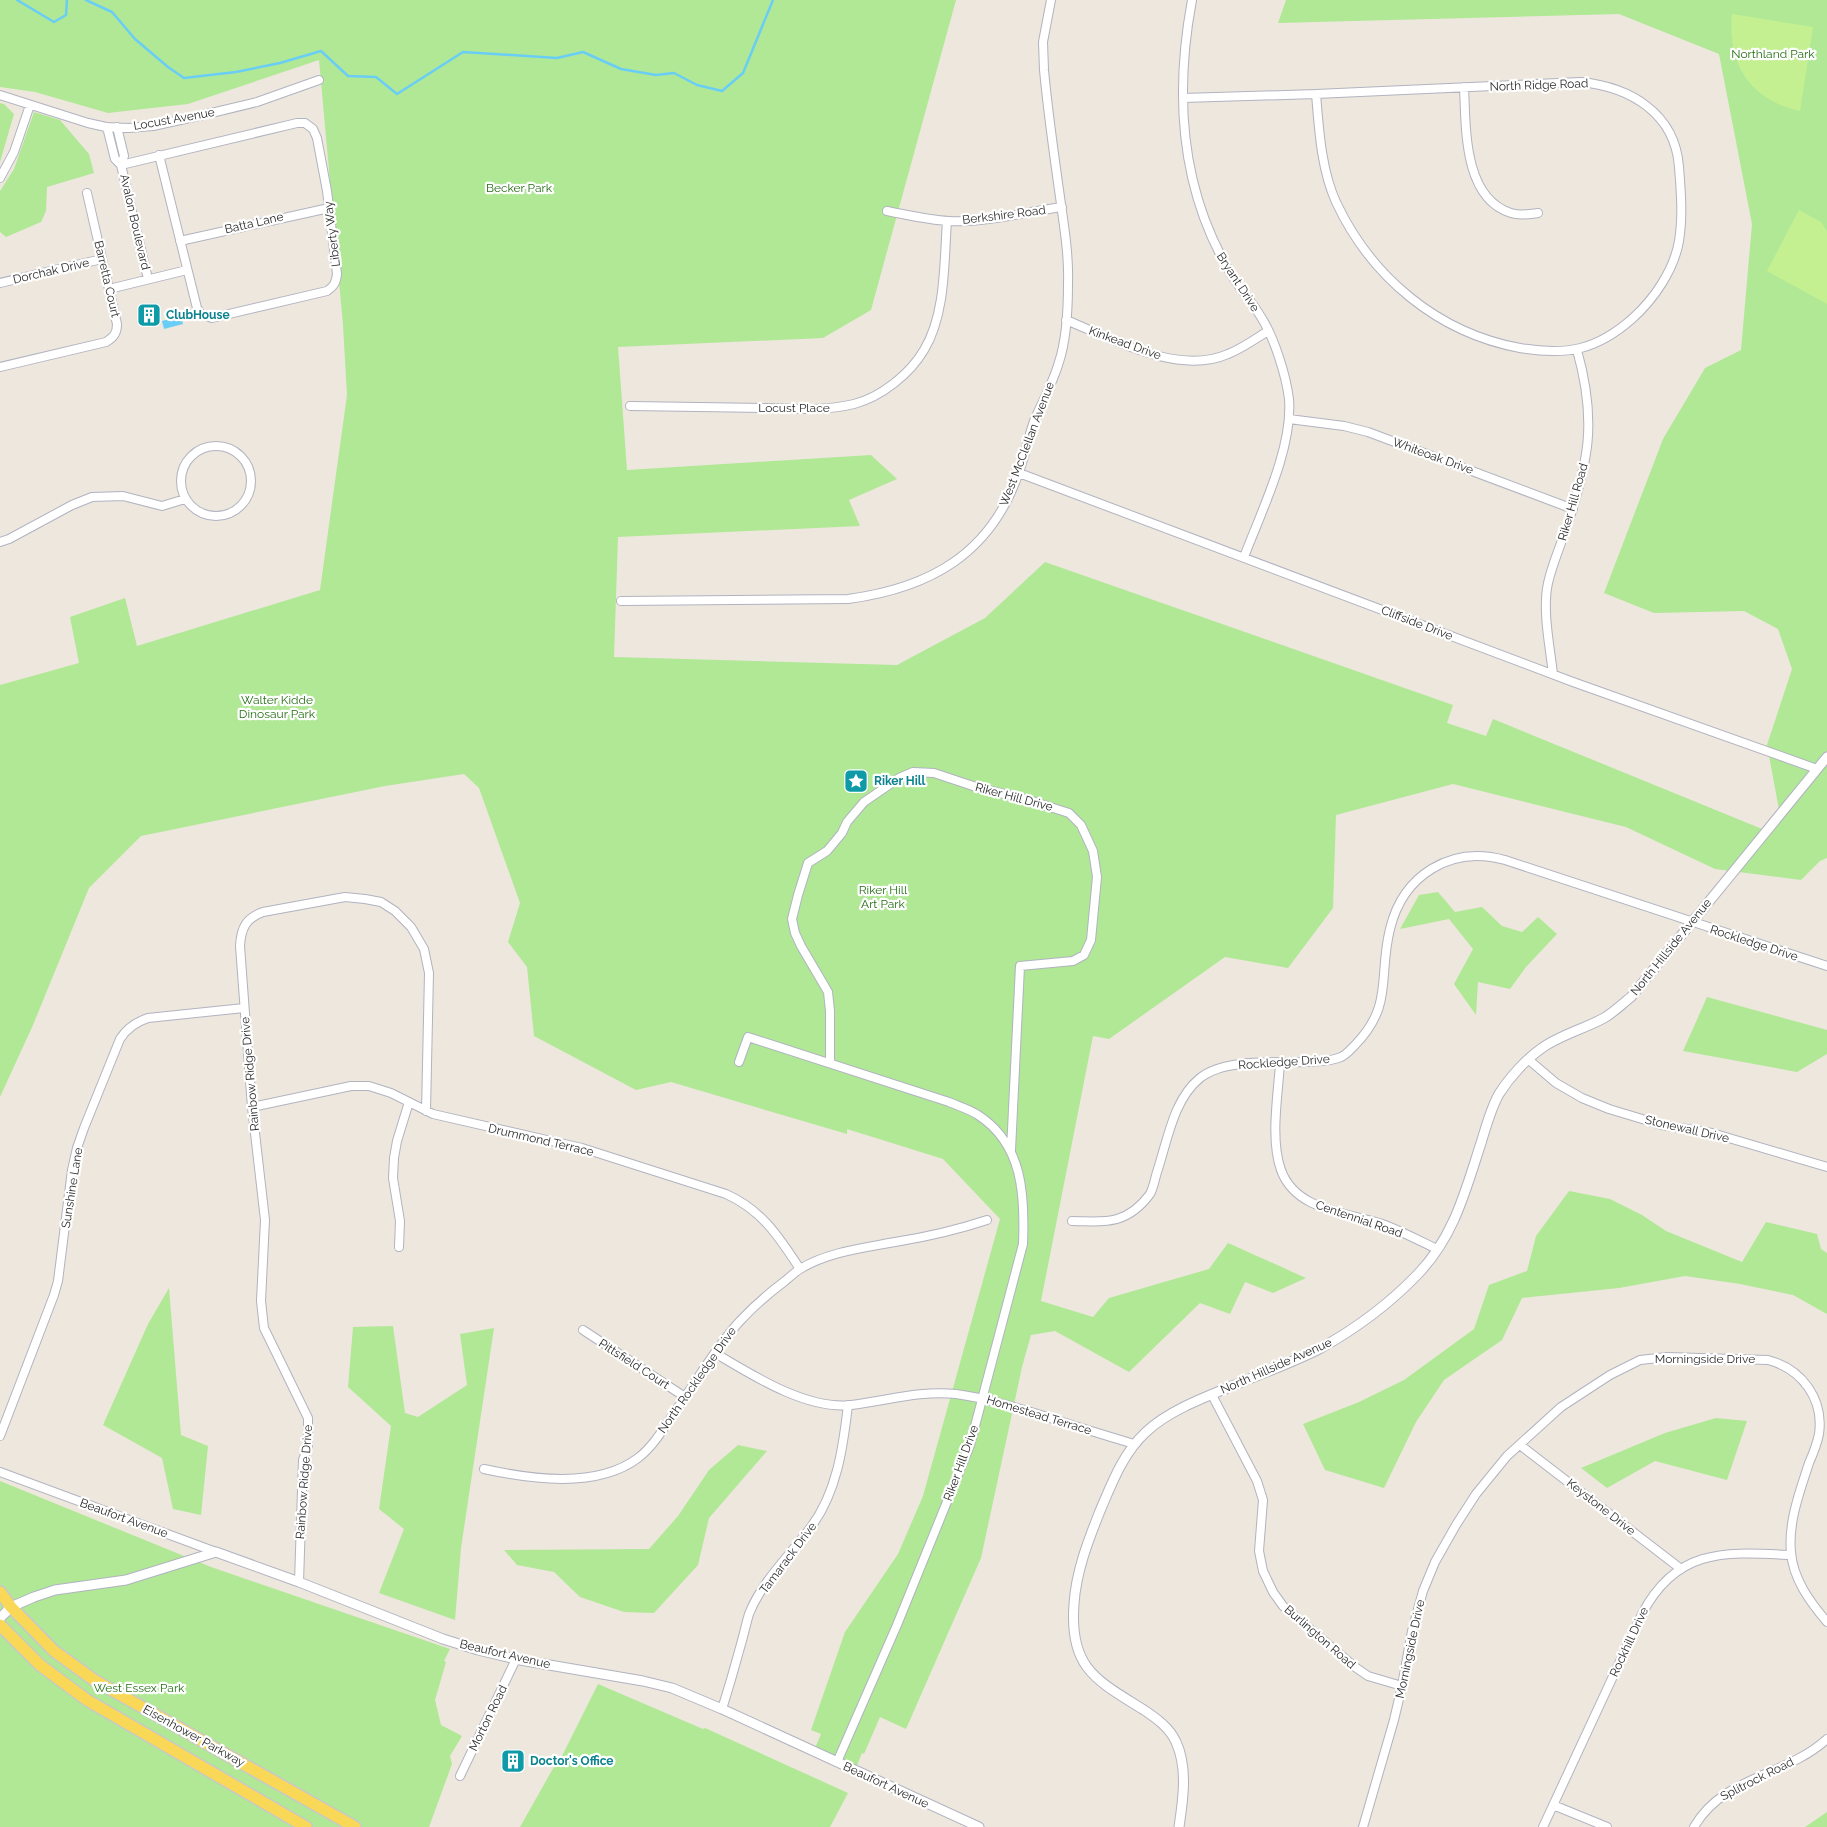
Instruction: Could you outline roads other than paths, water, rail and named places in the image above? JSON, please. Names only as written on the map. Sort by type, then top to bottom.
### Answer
[{"type":"main road","name":"Eisenhower Parkway","points":[[0,1592],[11,1607],[54,1651],[94,1680],[355,1827]]},
{"type":"main road","name":"Eisenhower Parkway","points":[[0,1624],[40,1665],[87,1700],[306,1827]]},
{"type":"street","name":"West McClellan Avenue","points":[[621,601],[848,599],[879,595],[926,579],[948,566],[967,552],[992,527],[1019,472],[1033,423],[1059,363],[1064,346],[1068,283],[1067,244],[1044,70],[1043,42],[1051,0]]},
{"type":"street","name":"Bryant Drive","points":[[1192,0],[1187,28],[1183,98],[1188,163],[1201,212],[1214,244],[1268,331],[1282,370],[1289,398],[1288,419],[1281,456],[1273,483],[1244,558]]},
{"type":"street","name":"Locust Avenue","points":[[0,95],[88,123],[107,127],[153,126],[257,102],[319,80]]},
{"type":"street","name":"North Ridge Road","points":[[1183,98],[1581,82],[1599,84],[1621,90],[1643,102],[1655,113],[1673,139],[1678,157],[1682,201],[1679,242],[1667,274],[1649,301],[1626,324],[1599,341],[1576,350]]},
{"type":"street","points":[[1464,87],[1466,144],[1470,161],[1484,192],[1492,201],[1512,213],[1538,214]]},
{"type":"street","points":[[1316,94],[1324,157],[1335,199],[1346,222],[1370,257],[1398,288],[1416,304],[1436,317],[1480,338],[1528,349],[1576,350]]},
{"type":"street","points":[[0,178],[14,152],[30,105]]},
{"type":"street","name":"Liberty Way","points":[[121,164],[159,155],[297,124],[305,123],[313,129],[317,138],[329,208],[337,274],[333,287],[212,318],[201,314],[197,308],[159,155]]},
{"type":"street","name":"Avalon Boulevard","points":[[107,127],[115,159],[121,164]]},
{"type":"street","name":"Avalon Boulevard","points":[[117,127],[124,156],[121,164],[148,279]]},
{"type":"street","name":"Barretta Court","points":[[0,367],[106,342],[117,331],[118,324],[87,193]]},
{"type":"street","name":"Batta Lane","points":[[180,241],[329,208]]},
{"type":"street","name":"Berkshire Road","points":[[888,211],[915,217],[972,220],[1062,208]]},
{"type":"street","name":"Locust Place","points":[[630,406],[818,409],[854,404],[869,398],[903,376],[925,349],[937,317],[942,291],[947,220]]},
{"type":"street","name":"Dorchak Drive","points":[[0,283],[102,259]]},
{"type":"street","name":"Avalon Boulevard","points":[[109,289],[187,270]]},
{"type":"street","name":"Kinkead Drive","points":[[1066,320],[1156,356],[1193,361],[1227,355],[1268,331]]},
{"type":"street","name":"Riker Hill Road","points":[[1553,674],[1546,596],[1548,583],[1579,489],[1589,433],[1589,406],[1585,378],[1576,350]]},
{"type":"street","name":"Whiteoak Drive","points":[[1288,419],[1344,426],[1368,432],[1573,509]]},
{"type":"street","points":[[215,446],[227,448],[238,453],[246,462],[251,484],[243,504],[234,512],[224,516],[213,517],[202,514],[192,508],[185,500],[181,488],[181,476],[185,464],[199,450],[215,446]]},
{"type":"street","name":"Cliffside Drive","points":[[1019,472],[1553,674],[1817,769]]},
{"type":"street","points":[[0,542],[72,505],[92,497],[123,496],[162,506],[185,500]]},
{"type":"street","name":"North Hillside Avenue","points":[[1179,1827],[1183,1772],[1181,1756],[1175,1740],[1166,1728],[1152,1715],[1101,1683],[1089,1671],[1080,1656],[1073,1622],[1076,1585],[1089,1537],[1121,1464],[1134,1444],[1165,1417],[1319,1349],[1356,1326],[1415,1277],[1449,1232],[1498,1096],[1511,1078],[1542,1047],[1606,1017],[1631,997],[1827,757]]},
{"type":"street","name":"Riker Hill Drive","points":[[830,1063],[828,992],[801,946],[795,933],[792,919],[808,864],[827,851],[842,833],[847,822],[864,802],[899,778],[913,772],[934,773],[1069,813],[1081,825],[1093,851],[1098,877],[1091,940],[1084,954],[1073,961],[1020,966],[1011,1150]]},
{"type":"street","name":"Rockledge Drive","points":[[1072,1221],[1118,1219],[1130,1214],[1141,1205],[1150,1193],[1172,1123],[1182,1101],[1199,1079],[1210,1071],[1226,1066],[1325,1061],[1341,1057],[1354,1046],[1371,1028],[1379,1008],[1384,983],[1390,929],[1398,908],[1407,892],[1419,878],[1433,868],[1450,860],[1477,856],[1495,857],[1827,966]]},
{"type":"street","name":"Rainbow Ridge Drive","points":[[298,1582],[303,1460],[308,1446],[308,1418],[264,1328],[261,1301],[265,1220],[252,1107],[244,1008],[241,938],[242,929],[246,922],[254,915],[263,912],[345,898],[382,902],[395,911],[411,927],[424,949],[429,973],[426,1111]]},
{"type":"street","name":"Sunshine Lane","points":[[0,1436],[54,1295],[58,1281],[72,1170],[77,1148],[120,1039],[124,1032],[138,1021],[148,1018],[244,1008]]},
{"type":"street","name":"Riker Hill Drive","points":[[739,1062],[748,1036],[949,1102],[978,1114],[999,1133],[1011,1150],[1021,1180],[1024,1218],[1023,1244],[970,1445],[897,1625],[837,1762]]},
{"type":"street","name":"Stonewall Drive","points":[[1529,1060],[1556,1083],[1582,1098],[1608,1109],[1662,1125],[1712,1133],[1827,1167]]},
{"type":"street","name":"Centennial Road","points":[[1280,1063],[1276,1134],[1281,1169],[1287,1183],[1298,1196],[1320,1206],[1384,1225],[1437,1249]]},
{"type":"street","name":"Drummond Terrace","points":[[252,1107],[351,1086],[369,1086],[391,1093],[433,1114],[582,1148],[726,1194],[743,1202],[774,1231],[800,1269]]},
{"type":"street","points":[[399,1247],[400,1221],[394,1178],[394,1158],[397,1141],[409,1102]]},
{"type":"street","name":"North Rockledge Drive","points":[[484,1469],[510,1475],[561,1479],[591,1477],[624,1466],[639,1457],[653,1442],[715,1353],[746,1314],[765,1296],[800,1269],[843,1252],[967,1227],[987,1220]]},
{"type":"street","name":"Pittsfield Court","points":[[583,1330],[685,1397]]},
{"type":"street","name":"Homestead Terrace","points":[[715,1353],[762,1381],[782,1390],[817,1401],[848,1405],[925,1393],[954,1394],[983,1398],[1134,1444]]},
{"type":"street","name":"Morningside Drive","points":[[1363,1827],[1402,1686],[1412,1631],[1423,1591],[1435,1562],[1456,1525],[1476,1494],[1507,1456],[1561,1407],[1610,1374],[1640,1360],[1667,1357],[1768,1360],[1781,1364],[1798,1375],[1811,1390],[1816,1402],[1820,1422],[1817,1442],[1800,1492],[1791,1533],[1791,1555],[1803,1590],[1827,1622]]},
{"type":"street","name":"Burlington Road","points":[[1212,1395],[1257,1481],[1263,1500],[1259,1551],[1263,1571],[1273,1592],[1283,1606],[1355,1667],[1368,1676],[1402,1686]]},
{"type":"street","name":"Tamarack Drive","points":[[722,1710],[750,1614],[776,1570],[822,1511],[839,1465],[848,1405]]},
{"type":"street","name":"Keystone Drive","points":[[1520,1445],[1681,1569]]},
{"type":"street","name":"Beaufort Avenue","points":[[0,1472],[298,1582],[443,1639],[516,1659],[643,1681],[672,1688],[979,1827]]},
{"type":"street","points":[[0,1618],[11,1607],[55,1590],[126,1580],[216,1552]]},
{"type":"street","name":"Rockhill Drive","points":[[1543,1827],[1648,1604],[1660,1586],[1681,1569],[1706,1557],[1728,1553],[1791,1555]]},
{"type":"street","name":"Morton Road","points":[[460,1776],[516,1659]]},
{"type":"street","name":"Splitrock Road","points":[[1694,1827],[1701,1814],[1726,1792],[1818,1747],[1827,1739]]},
{"type":"street","points":[[1553,1805],[1607,1827]]},
{"type":"water","points":[[181,316],[183,324],[164,329],[162,321]]},
{"type":"waterway","points":[[17,0],[54,22],[66,15],[67,0]]},
{"type":"waterway","points":[[86,0],[112,12],[135,39],[184,78],[236,72],[280,63],[321,51],[348,76],[376,77],[397,94],[463,52],[557,58],[583,52],[621,69],[656,75],[674,73],[697,85],[722,91],[743,73],[773,0]]},
{"type":"place","name":"ClubHouse","points":[[149,315]]},
{"type":"place","name":"Riker Hill","points":[[856,781]]},
{"type":"place","name":"Doctor's Office","points":[[513,1761]]},
{"type":"park label","name":"Northland Park","points":[[1773,54]]},
{"type":"park label","name":"Becker Park","points":[[519,188]]},
{"type":"park label","name":"Walter Kidde Dinosaur Park","points":[[277,707]]},
{"type":"park label","name":"Riker Hill Art Park","points":[[883,897]]},
{"type":"park label","name":"West Essex Park","points":[[139,1688]]}]
